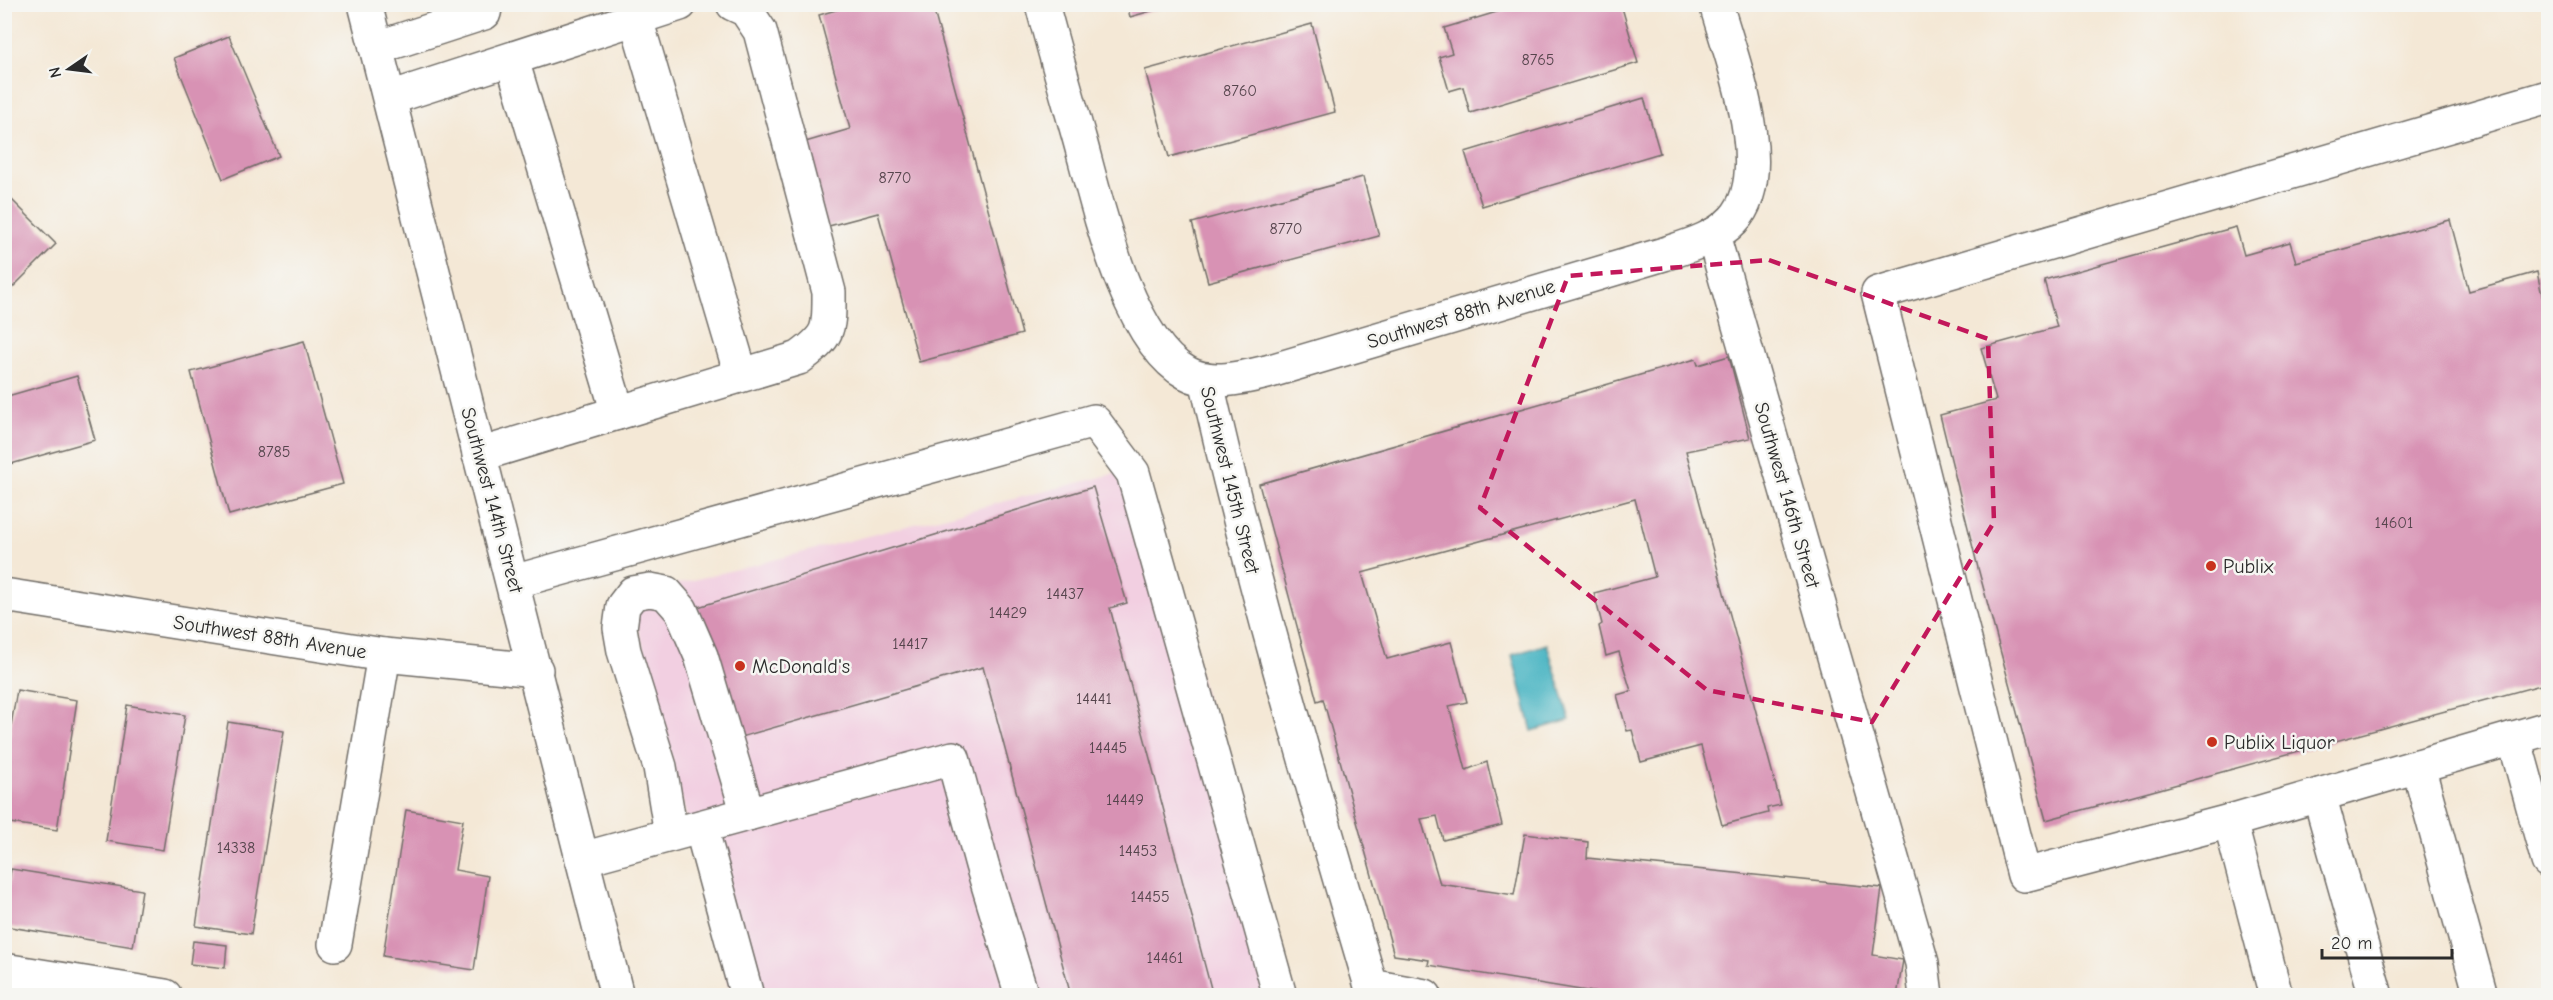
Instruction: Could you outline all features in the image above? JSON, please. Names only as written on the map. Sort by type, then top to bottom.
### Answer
[{"type":"street","name":"Southwest 144th Street","points":[[365,4],[617,996]]},
{"type":"street","points":[[376,48],[484,13],[486,4]]},
{"type":"street","points":[[390,98],[680,4]]},
{"type":"street","points":[[479,455],[799,358],[820,343],[829,322],[829,291],[760,31],[746,10],[733,4]]},
{"type":"street","name":"Southwest 145th Street","points":[[1042,4],[1107,240],[1121,277],[1150,335],[1167,357],[1186,373],[1206,378],[1234,500],[1371,986],[1425,996]]},
{"type":"street","points":[[1713,236],[1733,220],[1744,206],[1753,164],[1751,134],[1716,4]]},
{"type":"street","points":[[636,19],[741,375]]},
{"type":"street","points":[[512,60],[618,413]]},
{"type":"street","points":[[2548,97],[1878,293],[2024,875],[2230,821],[2548,728]]},
{"type":"street","name":"Southwest 88th Avenue","points":[[1206,378],[1246,377],[1267,372],[1664,254],[1713,236]]},
{"type":"street","name":"Southwest 146th Street","points":[[1713,236],[1922,963],[1926,996]]},
{"type":"street","points":[[513,582],[1094,421],[1133,473],[1280,996]]},
{"type":"street","points":[[747,996],[660,767],[624,651],[620,628],[623,606],[633,593],[650,591],[666,593],[681,610],[701,656],[748,814]]},
{"type":"street","name":"Southwest 88th Avenue","points":[[4,595],[384,655],[536,670]]},
{"type":"street","points":[[336,944],[384,655]]},
{"type":"street","points":[[2514,738],[2548,861]]},
{"type":"street","points":[[582,859],[953,758],[982,865],[1022,996]]},
{"type":"street","points":[[2418,766],[2481,996]]},
{"type":"street","points":[[2319,795],[2376,996]]},
{"type":"street","points":[[2230,821],[2276,996]]},
{"type":"street","points":[[4,970],[165,996]]},
{"type":"highlighted area","points":[[1769,260],[1988,339],[1994,522],[1872,722],[1707,690],[1480,508],[1568,276]]},
{"type":"shaded area","points":[[1141,467],[1289,995],[732,995],[630,596]]},
{"type":"water","points":[[1547,644],[1570,720],[1532,731],[1512,655]]},
{"type":"building","points":[[856,4],[932,4],[1022,334],[919,362],[878,213],[825,227],[802,143],[850,129],[819,15]]},
{"type":"building","points":[[1127,4],[1172,4],[1172,5],[1130,17]]},
{"type":"building","points":[[1523,4],[1621,4],[1638,63],[1470,113],[1463,87],[1449,91],[1439,57],[1452,53],[1444,28]]},
{"type":"building","points":[[1312,24],[1335,112],[1169,157],[1145,70]]},
{"type":"building","points":[[229,36],[279,156],[223,179],[174,58]]},
{"type":"building","points":[[1644,98],[1660,153],[1482,206],[1465,152]]},
{"type":"building","points":[[1363,177],[1379,236],[1208,282],[1192,223]]},
{"type":"building","points":[[4,192],[56,244],[4,296]]},
{"type":"building","points":[[2450,220],[2469,291],[2537,272],[2543,300],[2548,298],[2548,683],[2046,820],[1978,568],[1940,415],[1996,400],[1981,348],[2057,327],[2044,280],[2236,227],[2244,255],[2290,242],[2296,262]]},
{"type":"building","points":[[304,341],[343,484],[229,515],[191,372]]},
{"type":"building","points":[[1729,356],[1750,438],[1686,451],[1781,805],[1767,808],[1768,813],[1722,825],[1701,746],[1641,762],[1632,730],[1627,731],[1617,695],[1631,691],[1619,652],[1606,656],[1599,626],[1602,624],[1594,593],[1655,577],[1635,499],[1362,573],[1387,659],[1451,642],[1467,702],[1449,706],[1466,770],[1487,762],[1502,825],[1443,840],[1437,816],[1421,819],[1440,884],[1514,895],[1525,834],[1588,842],[1587,858],[1882,888],[1873,955],[1903,960],[1897,996],[1617,996],[1428,965],[1429,960],[1394,955],[1323,699],[1317,701],[1259,484],[1696,359],[1698,365]]},
{"type":"building","points":[[77,376],[95,440],[4,466],[4,397]]},
{"type":"building","points":[[1093,487],[1127,603],[1110,608],[1213,996],[1071,996],[983,667],[734,739],[698,607]]},
{"type":"building","points":[[17,690],[77,700],[57,830],[4,822],[4,766]]},
{"type":"building","points":[[127,705],[185,715],[163,850],[106,841]]},
{"type":"building","points":[[228,722],[284,731],[251,934],[196,926]]},
{"type":"building","points":[[406,810],[463,820],[455,870],[488,876],[474,970],[383,956]]},
{"type":"building","points":[[11,869],[142,890],[133,947],[4,926],[4,909]]},
{"type":"building","points":[[193,941],[227,945],[225,968],[190,964]]},
{"type":"place","name":"Publix","points":[[2211,566]]},
{"type":"place","name":"McDonald's","points":[[740,666]]},
{"type":"place","name":"Publix Liquor","points":[[2212,742]]}]
